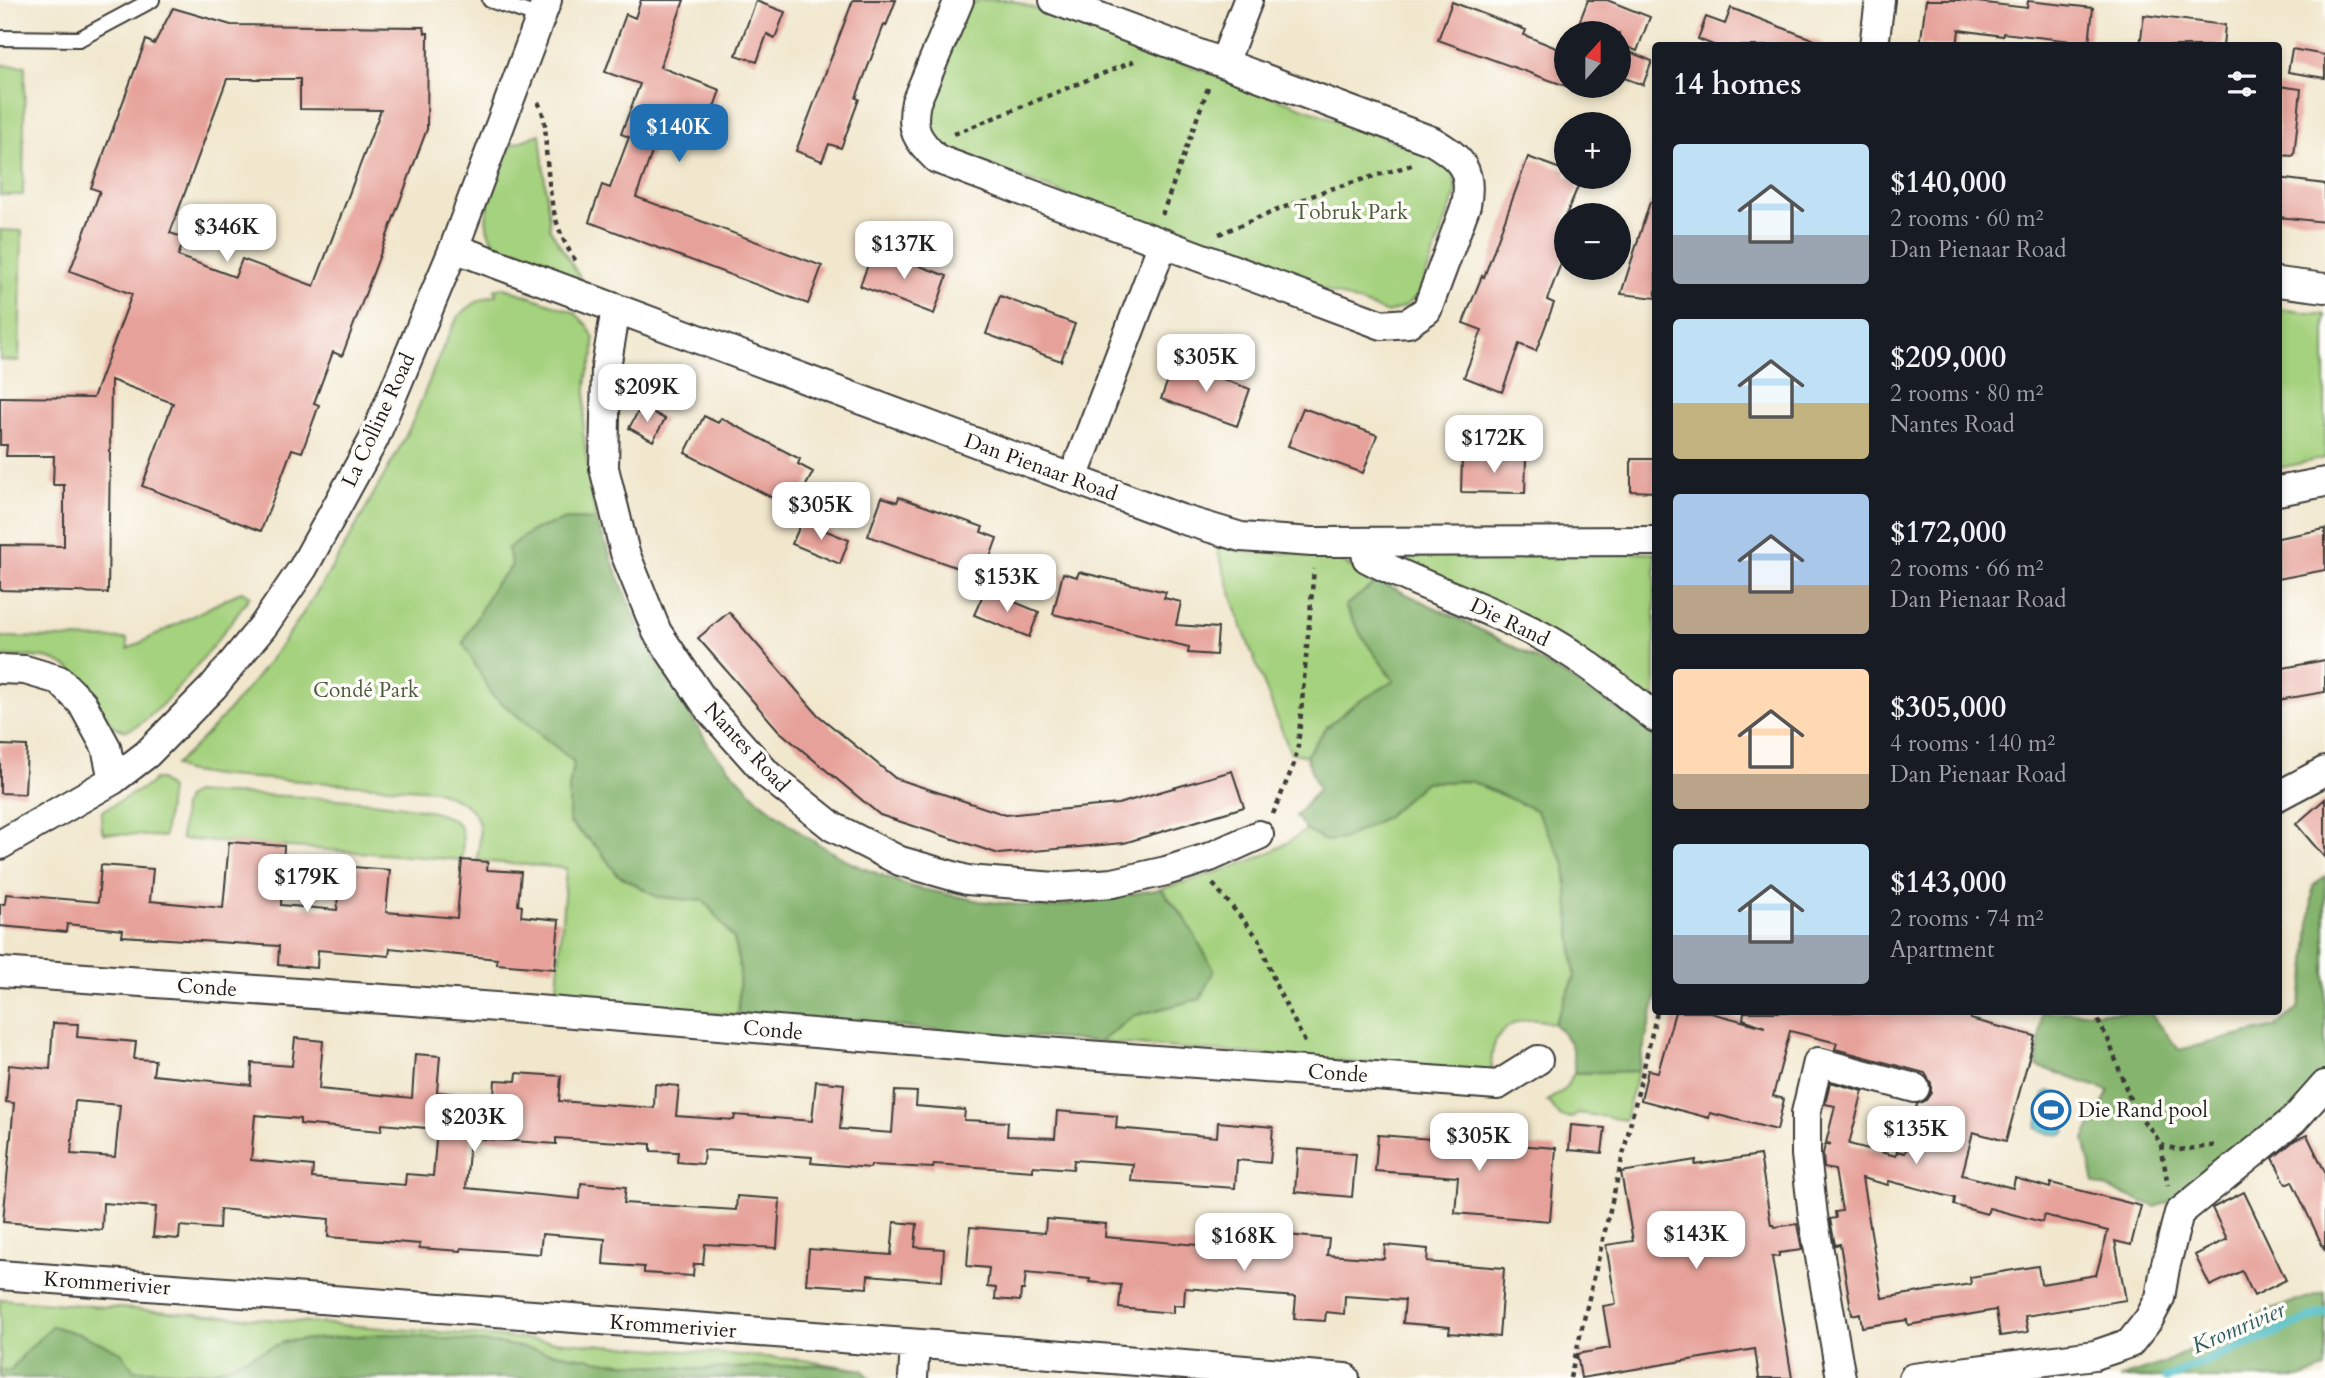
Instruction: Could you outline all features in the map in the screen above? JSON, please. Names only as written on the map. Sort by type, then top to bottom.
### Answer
[{"type":"street","points":[[959,0],[916,102],[912,118],[915,132],[937,159],[1382,325],[1408,323],[1427,310],[1469,190],[1468,177],[1461,163],[1448,150],[1432,141],[1054,0]]},
{"type":"street","points":[[1224,63],[1248,0]]},
{"type":"street","points":[[1875,42],[1880,0]]},
{"type":"street","name":"La Colline Road","points":[[0,845],[113,780],[147,754],[213,687],[264,625],[303,568],[374,439],[454,248],[543,8]]},
{"type":"street","points":[[1073,478],[1163,243]]},
{"type":"street","name":"Dan Pienaar Road","points":[[454,248],[1181,519],[1241,537],[1312,542],[1652,541]]},
{"type":"street","points":[[2282,283],[2325,288]]},
{"type":"street","name":"Nantes Road","points":[[616,309],[606,367],[604,467],[625,553],[657,632],[709,709],[768,775],[833,827],[900,861],[967,880],[1056,887],[1113,883],[1194,862],[1259,835]]},
{"type":"street","points":[[2282,490],[2325,482]]},
{"type":"street","name":"Die Rand","points":[[1364,542],[1367,558],[1540,635],[1590,666],[1652,715]]},
{"type":"street","points":[[0,669],[25,670],[59,680],[82,703],[106,747],[113,780]]},
{"type":"street","points":[[2282,794],[2325,771]]},
{"type":"street","name":"Conde","points":[[0,972],[525,1009],[1498,1085],[1538,1060]]},
{"type":"street","points":[[1841,1378],[1813,1216],[1806,1154],[1806,1113],[1818,1062],[1915,1088]]},
{"type":"street","points":[[1913,1378],[2095,1355],[2130,1343],[2149,1319],[2160,1298],[2179,1213],[2294,1120],[2325,1085]]},
{"type":"street","name":"Krommerivier","points":[[0,1275],[1345,1378]]},
{"type":"street","points":[[913,1378],[915,1344]]},
{"type":"lane","points":[[0,38],[79,39],[152,0]]},
{"type":"lane","points":[[490,0],[543,8]]},
{"type":"path","points":[[924,146],[1149,55],[1162,40]]},
{"type":"path","points":[[1163,243],[1160,219],[1210,83],[1224,63]]},
{"type":"path","points":[[538,101],[545,117],[556,227],[585,274]]},
{"type":"path","points":[[1209,239],[1324,191],[1426,161],[1448,150]]},
{"type":"path","points":[[1259,835],[1271,818],[1294,764],[1314,568],[1312,542]]},
{"type":"path","points":[[1194,862],[1259,939],[1277,988],[1309,1050],[1312,1072]]},
{"type":"path","points":[[1570,1378],[1656,1015]]},
{"type":"path","points":[[2095,1015],[2108,1039],[2134,1111],[2161,1145],[2170,1197]]},
{"type":"path","points":[[2161,1145],[2179,1150],[2218,1145]]},
{"type":"green space","name":"Tobruk Park","points":[[979,0],[1011,0],[1434,156],[1454,174],[1456,193],[1419,294],[1405,306],[1388,313],[943,149],[928,131],[927,110],[966,8]]},
{"type":"green space","points":[[0,65],[25,66],[23,195],[0,195]]},
{"type":"green space","points":[[540,134],[550,229],[584,284],[507,253],[492,240],[488,231],[486,220],[490,199],[511,145]]},
{"type":"green space","points":[[0,230],[22,231],[19,361],[0,360]]},
{"type":"green space","name":"Condé Park","points":[[502,287],[574,312],[587,325],[594,338],[594,354],[587,376],[583,432],[596,520],[567,519],[533,530],[512,566],[494,585],[492,695],[575,762],[569,788],[569,823],[598,848],[617,874],[658,897],[704,901],[734,939],[740,970],[738,1015],[556,1001],[566,868],[477,861],[480,833],[475,815],[450,796],[435,790],[209,775],[185,771],[175,765],[205,736],[260,673],[309,604],[398,452],[458,317],[475,303],[496,295],[495,289]]},
{"type":"green space","points":[[2282,309],[2325,315],[2325,458],[2282,467]]},
{"type":"green space","points":[[567,519],[596,520],[641,633],[711,749],[758,799],[805,836],[853,864],[912,887],[980,901],[1048,908],[1161,889],[1185,918],[1214,970],[1200,999],[1133,1016],[1100,1042],[738,1015],[740,970],[734,939],[704,901],[658,897],[617,874],[598,848],[569,822],[569,788],[574,762],[492,695],[463,643],[494,585],[512,566],[508,548],[533,530]]},
{"type":"green space","points":[[1216,546],[1250,553],[1337,553],[1341,562],[1378,581],[1345,607],[1363,638],[1394,681],[1353,705],[1326,728],[1306,756],[1290,752],[1242,627]]},
{"type":"green space","points":[[1652,553],[1652,706],[1395,560],[1395,556]]},
{"type":"green space","points":[[1378,581],[1486,632],[1556,670],[1652,734],[1652,1014],[1638,1071],[1574,1073],[1571,1046],[1554,1024],[1575,977],[1565,864],[1536,810],[1470,781],[1425,782],[1386,817],[1344,839],[1325,841],[1306,830],[1296,816],[1318,790],[1306,756],[1326,728],[1353,705],[1394,681],[1363,638],[1345,606]]},
{"type":"green space","points":[[242,591],[250,596],[209,650],[170,696],[135,727],[123,730],[110,723],[84,682],[63,664],[40,657],[0,657],[0,637],[127,639],[128,649]]},
{"type":"green space","points":[[154,779],[159,779],[170,789],[164,837],[103,833],[102,811],[150,784]]},
{"type":"green space","points":[[1470,781],[1536,810],[1565,864],[1575,977],[1554,1024],[1528,1020],[1516,1023],[1499,1036],[1494,1046],[1492,1073],[1100,1042],[1133,1016],[1200,999],[1185,918],[1161,889],[1255,859],[1306,830],[1325,841],[1344,839],[1386,816],[1425,782]]},
{"type":"green space","points":[[194,793],[376,802],[442,815],[458,824],[462,831],[462,860],[181,839],[183,807],[186,798]]},
{"type":"green space","points":[[2325,876],[2325,1077],[2225,1181],[2156,1207],[2094,1183],[2084,1139],[2109,1091],[2037,1066],[2042,1015],[2152,1015],[2179,1050],[2275,1027],[2298,1008],[2306,974],[2313,886]]},
{"type":"green space","points":[[1638,1071],[1625,1120],[1579,1113],[1572,1118],[1561,1117],[1547,1101],[1564,1090],[1574,1073]]},
{"type":"green space","points":[[2325,1292],[2325,1369],[2299,1378],[2119,1378],[2164,1363],[2271,1309]]},
{"type":"green space","points":[[0,1299],[803,1360],[863,1370],[819,1365],[701,1369],[608,1362],[502,1344],[386,1334],[287,1341],[212,1372],[134,1370],[120,1352],[102,1345],[25,1353],[10,1371],[0,1370]]},
{"type":"green space","points":[[52,1326],[83,1335],[121,1352],[134,1370],[212,1372],[287,1341],[386,1334],[502,1344],[608,1362],[701,1369],[819,1365],[863,1370],[870,1378],[0,1378],[0,1370],[10,1371]]},
{"type":"water","name":"Die Rand pool","points":[[2049,1091],[2061,1097],[2062,1125],[2066,1131],[2063,1135],[2045,1133],[2036,1128],[2045,1093]]},
{"type":"building","points":[[641,0],[684,0],[660,67],[720,90],[705,133],[668,120],[658,148],[654,147],[636,197],[822,266],[808,304],[589,222],[602,185],[610,188],[629,137],[621,134],[640,84],[605,72],[626,14],[635,18]]},
{"type":"building","points":[[853,0],[896,0],[856,98],[859,99],[841,148],[829,144],[822,161],[796,151]]},
{"type":"building","points":[[1588,0],[1607,0],[1650,17],[1637,51],[1631,49],[1631,21],[1580,21]]},
{"type":"building","points":[[1926,0],[1960,0],[2027,8],[2028,1],[2093,8],[2089,42],[1959,30],[1958,42],[1921,42]]},
{"type":"building","points":[[756,1],[785,12],[775,38],[767,34],[757,62],[736,55]]},
{"type":"building","points":[[1452,2],[1526,30],[1524,35],[1554,47],[1554,82],[1438,40]]},
{"type":"building","points":[[173,8],[231,25],[424,27],[425,33],[428,33],[427,129],[342,356],[333,352],[314,403],[319,405],[302,452],[292,449],[261,531],[142,486],[173,403],[111,380],[108,593],[0,590],[0,545],[64,546],[64,485],[53,485],[54,456],[6,456],[7,445],[0,445],[0,397],[93,398],[132,294],[70,271],[100,191],[91,188],[146,40],[154,44]],"holes":[[[227,79],[300,79],[300,109],[381,110],[314,286],[242,259],[235,277],[178,256],[185,238],[170,233]]]},
{"type":"building","points":[[1731,8],[1820,42],[1706,42],[1698,39],[1706,17],[1725,24]]},
{"type":"building","points":[[2144,15],[2225,25],[2223,42],[2141,42]]},
{"type":"building","points":[[2292,49],[2325,55],[2325,78],[2288,72]]},
{"type":"building","points":[[1631,52],[1652,61],[1643,85],[1631,80]]},
{"type":"building","points":[[2282,87],[2301,89],[2294,156],[2282,155]]},
{"type":"building","points":[[1528,157],[1554,167],[1554,189],[1577,189],[1571,203],[1554,203],[1555,280],[1547,300],[1554,303],[1536,351],[1519,344],[1502,392],[1464,377],[1482,330],[1463,323],[1482,276],[1484,277]]},
{"type":"building","points":[[2282,179],[2325,184],[2325,222],[2282,217]]},
{"type":"building","points":[[1650,202],[1652,202],[1652,298],[1621,294],[1625,280],[1631,280],[1631,262]]},
{"type":"building","points":[[874,249],[947,276],[934,314],[860,286]]},
{"type":"building","points":[[1000,296],[1075,324],[1061,361],[986,334]]},
{"type":"building","points":[[1175,361],[1250,389],[1237,426],[1161,399]]},
{"type":"building","points":[[641,406],[665,419],[653,441],[629,428]]},
{"type":"building","points":[[1303,408],[1377,435],[1363,473],[1288,446]]},
{"type":"building","points":[[704,416],[718,423],[721,418],[800,459],[798,464],[813,472],[794,509],[685,453]]},
{"type":"building","points":[[1462,457],[1526,458],[1525,493],[1461,492]]},
{"type":"building","points":[[1631,459],[1652,459],[1652,492],[1631,491]]},
{"type":"building","points":[[882,497],[897,502],[899,497],[983,527],[981,532],[997,538],[983,577],[868,536]]},
{"type":"building","points":[[802,521],[849,540],[840,564],[792,544]]},
{"type":"building","points":[[2325,529],[2325,570],[2282,578],[2282,537]]},
{"type":"building","points":[[1079,572],[1166,592],[1164,598],[1181,602],[1176,625],[1218,628],[1216,655],[1188,653],[1189,647],[1053,614],[1063,573],[1077,577]]},
{"type":"building","points":[[985,590],[1039,612],[1029,637],[974,615]]},
{"type":"building","points":[[729,612],[818,715],[895,778],[1006,815],[1118,804],[1232,771],[1244,807],[1124,843],[999,854],[880,815],[779,731],[698,638]]},
{"type":"building","points":[[2325,660],[2325,692],[2282,699],[2282,668]]},
{"type":"building","points":[[0,745],[27,746],[25,794],[0,793]]},
{"type":"building","points":[[2325,799],[2325,858],[2296,824]]},
{"type":"building","points":[[229,842],[284,846],[281,905],[337,910],[341,866],[390,870],[386,912],[457,918],[462,860],[488,862],[487,870],[521,872],[518,905],[522,906],[521,916],[559,920],[555,969],[497,964],[497,959],[390,948],[389,956],[318,950],[317,968],[278,965],[279,946],[122,936],[123,930],[67,924],[66,932],[0,926],[0,904],[5,904],[6,894],[98,902],[101,865],[153,869],[150,901],[223,908]]},
{"type":"building","points":[[1674,1015],[1719,1015],[1765,1027],[1743,1019],[1744,1015],[1971,1015],[1970,1019],[2035,1036],[2006,1141],[1973,1132],[1962,1175],[2013,1188],[2015,1178],[2050,1188],[2051,1183],[2141,1206],[2131,1245],[2115,1241],[2126,1300],[2025,1316],[2028,1332],[2000,1336],[1996,1310],[1908,1325],[1907,1320],[1862,1327],[1860,1313],[1852,1315],[1840,1244],[1835,1245],[1830,1219],[1836,1218],[1835,1212],[1842,1211],[1835,1170],[1824,1168],[1823,1154],[1825,1145],[1831,1144],[1826,1143],[1835,1106],[1825,1104],[1830,1082],[1863,1091],[1849,1144],[1896,1156],[1897,1151],[1905,1153],[1917,1104],[1926,1100],[1931,1093],[1931,1083],[1925,1073],[1835,1049],[1837,1043],[1790,1031],[1773,1096],[1784,1099],[1777,1130],[1710,1113],[1709,1118],[1641,1100],[1648,1070],[1658,1072]],"holes":[[[1862,1178],[1888,1185],[1889,1181],[1955,1198],[1954,1205],[1987,1214],[1989,1208],[2042,1222],[2044,1215],[2108,1231],[2096,1275],[2041,1284],[2038,1266],[1970,1277],[1971,1284],[1882,1298]]]},
{"type":"building","points":[[53,1023],[78,1024],[77,1037],[136,1042],[134,1059],[155,1060],[153,1075],[251,1085],[252,1063],[292,1066],[295,1038],[323,1041],[319,1089],[412,1098],[415,1054],[440,1056],[437,1092],[494,1097],[495,1080],[516,1081],[517,1073],[561,1076],[559,1101],[654,1108],[655,1084],[679,1086],[676,1116],[734,1120],[735,1115],[812,1121],[816,1081],[844,1084],[840,1129],[892,1133],[895,1091],[917,1092],[916,1106],[965,1110],[964,1120],[1008,1122],[1007,1136],[1055,1138],[1057,1111],[1117,1116],[1116,1128],[1217,1137],[1218,1122],[1273,1127],[1270,1163],[1237,1160],[1235,1188],[1131,1181],[1133,1164],[1074,1160],[1073,1169],[1033,1166],[1033,1171],[934,1164],[933,1168],[871,1165],[870,1168],[811,1163],[812,1157],[704,1150],[703,1164],[677,1162],[678,1152],[651,1151],[651,1144],[556,1138],[556,1144],[470,1138],[466,1188],[580,1199],[581,1183],[626,1187],[624,1203],[736,1210],[737,1196],[780,1199],[777,1248],[705,1244],[703,1264],[694,1264],[693,1276],[644,1273],[644,1267],[603,1264],[605,1239],[542,1234],[540,1254],[419,1248],[420,1244],[328,1237],[329,1219],[220,1209],[219,1229],[180,1226],[179,1239],[153,1237],[156,1207],[103,1203],[102,1230],[3,1222],[14,1103],[6,1102],[9,1065],[50,1069]],"holes":[[[75,1101],[120,1105],[115,1157],[71,1154]],[[255,1115],[300,1119],[300,1124],[381,1131],[382,1124],[437,1129],[433,1176],[406,1174],[405,1185],[312,1178],[313,1166],[251,1160]]]},
{"type":"building","points":[[1571,1125],[1605,1128],[1602,1153],[1569,1150]]},
{"type":"building","points":[[1378,1135],[1556,1148],[1550,1221],[1455,1213],[1458,1177],[1375,1171]]},
{"type":"building","points":[[2307,1135],[2325,1172],[2325,1251],[2292,1181],[2286,1184],[2273,1158],[2295,1140]]},
{"type":"building","points":[[1298,1149],[1356,1154],[1352,1197],[1295,1192]]},
{"type":"building","points":[[1760,1155],[1771,1225],[1775,1227],[1797,1224],[1802,1250],[1779,1253],[1779,1256],[1772,1257],[1792,1378],[1759,1378],[1755,1349],[1581,1378],[1577,1354],[1610,1348],[1603,1306],[1616,1304],[1606,1245],[1633,1241],[1621,1172],[1696,1160],[1695,1165]]},
{"type":"building","points":[[2244,1192],[2286,1280],[2254,1296],[2242,1271],[2210,1286],[2195,1255],[2227,1239],[2212,1208]]},
{"type":"building","points":[[1046,1219],[1106,1224],[1105,1237],[1221,1247],[1222,1234],[1286,1239],[1287,1235],[1329,1239],[1327,1255],[1384,1259],[1385,1245],[1428,1249],[1427,1262],[1504,1268],[1499,1337],[1449,1333],[1450,1327],[1403,1323],[1405,1300],[1345,1296],[1344,1314],[1326,1312],[1325,1321],[1294,1319],[1296,1297],[1185,1288],[1184,1306],[1173,1305],[1173,1313],[1119,1308],[1121,1285],[1026,1273],[1020,1301],[995,1299],[996,1288],[987,1287],[989,1268],[967,1266],[970,1227],[1045,1233]]},
{"type":"building","points":[[894,1222],[917,1224],[915,1247],[944,1249],[942,1281],[868,1275],[867,1288],[806,1284],[809,1249],[891,1255]]},
{"type":"waterway","name":"Kromrivier","points":[[2166,1378],[2325,1312]]},
{"type":"place","name":"Die Rand pool","points":[[2051,1110]]}]
